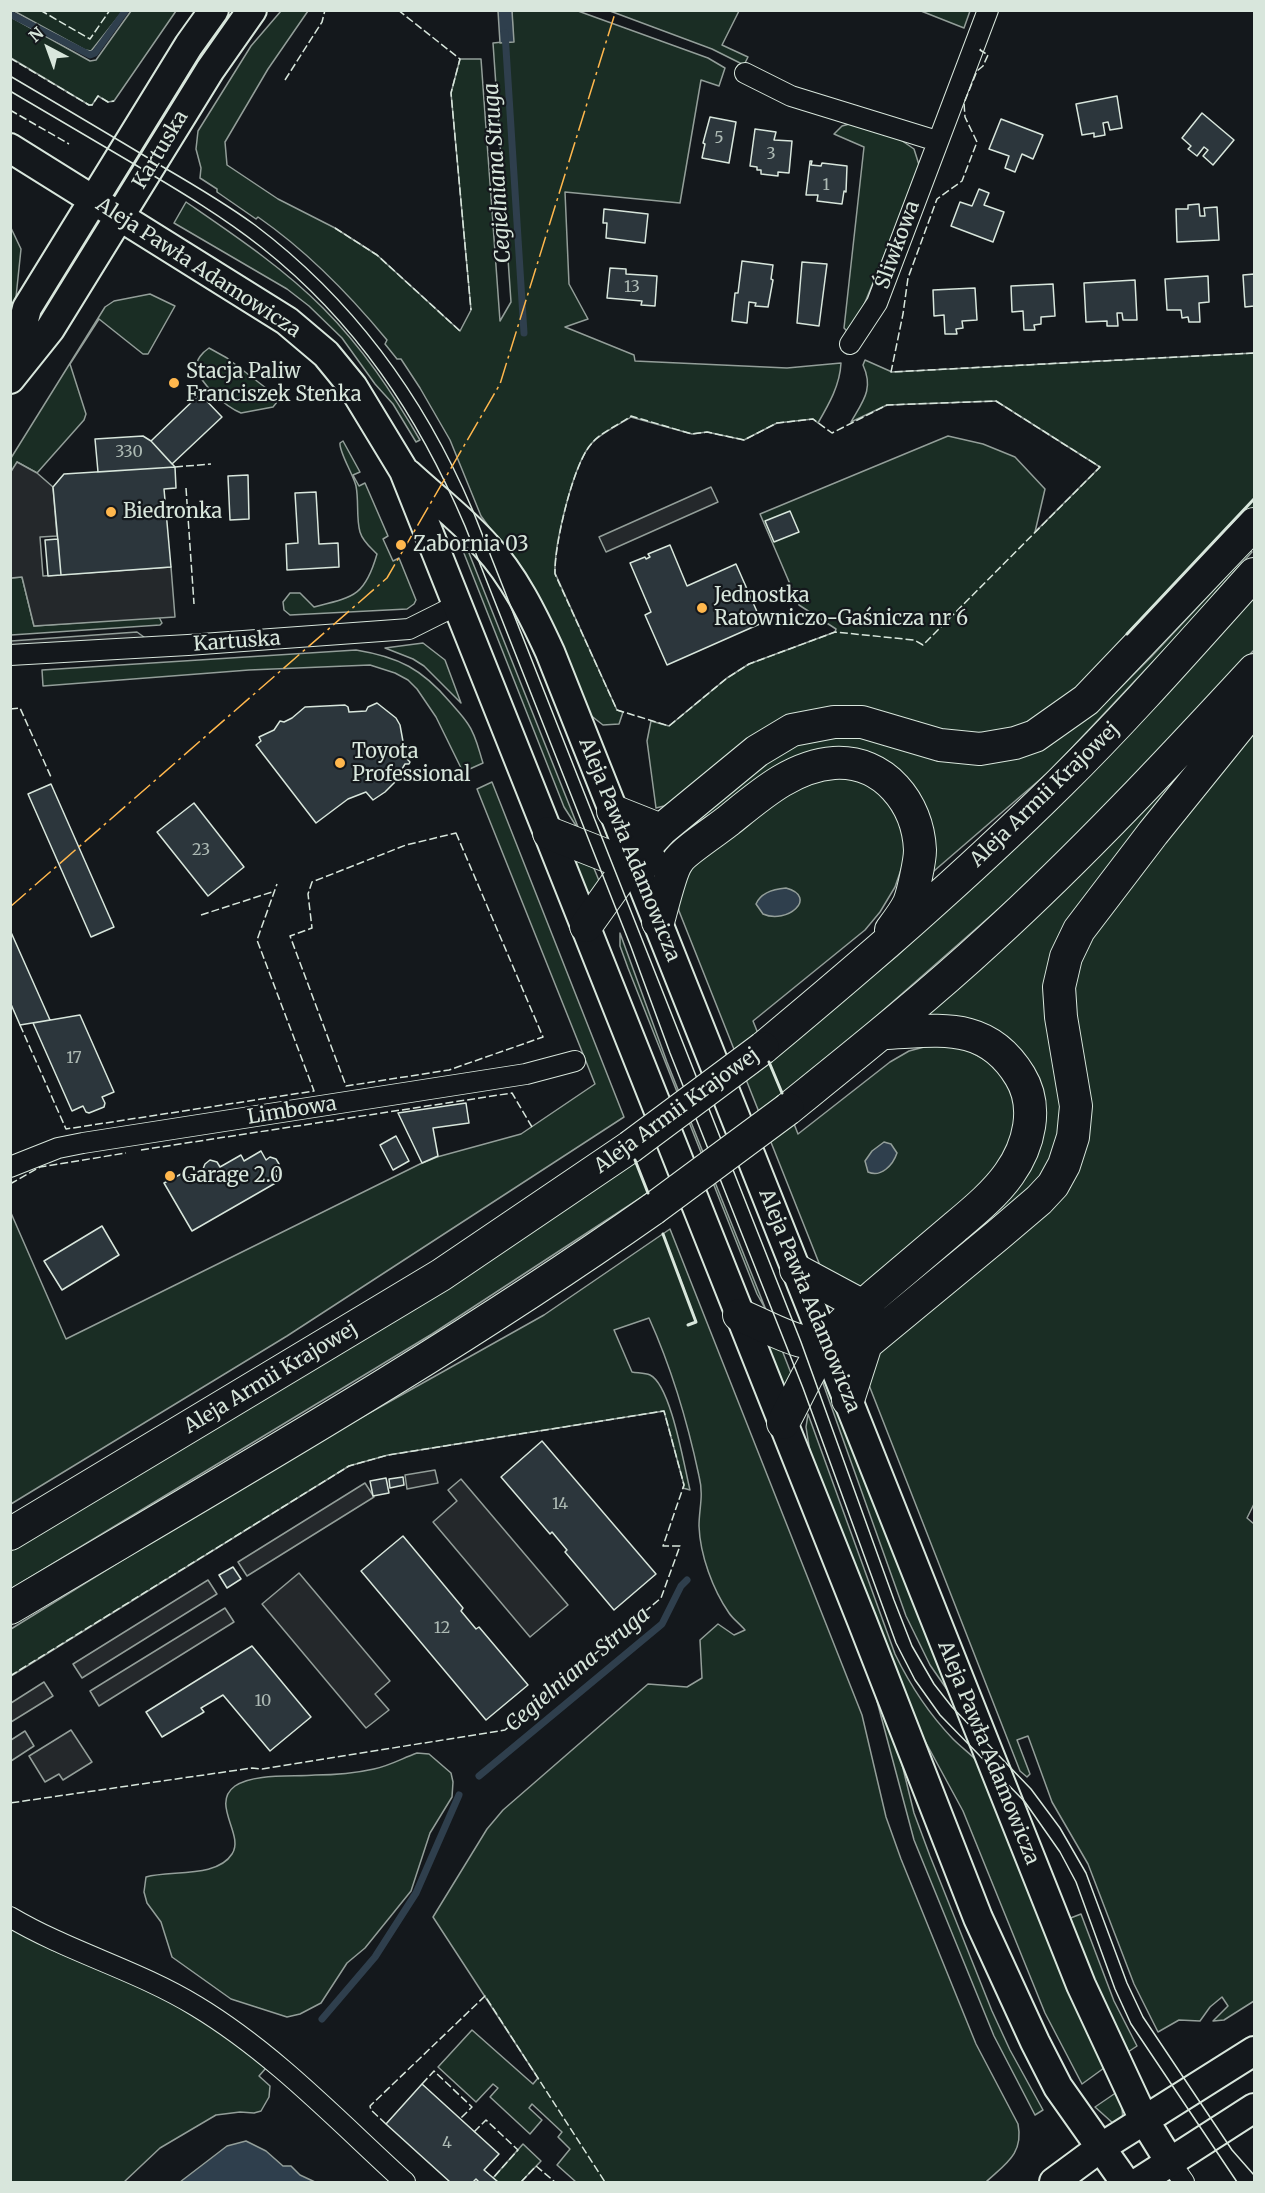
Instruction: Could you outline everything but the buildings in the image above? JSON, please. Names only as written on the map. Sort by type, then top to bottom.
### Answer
[{"type":"main road","name":"Kartuska","points":[[10,374],[27,308],[189,45],[214,10]]},
{"type":"main road","name":"Kartuska","points":[[10,378],[50,329],[210,69],[252,10]]},
{"type":"main road","name":"Aleja Pawła Adamowicza","points":[[10,148],[287,321],[326,354],[353,387],[404,471],[978,1918],[1058,2087],[1125,2182]]},
{"type":"main road","name":"Aleja Pawła Adamowicza","points":[[404,471],[486,546],[508,572],[550,652],[1081,1985],[1144,2120],[1177,2172]]},
{"type":"main road","points":[[586,926],[633,860],[661,830],[757,751],[792,730],[834,722],[862,722],[940,745],[980,749],[1015,743],[1035,736],[1086,700],[1254,524]]},
{"type":"main road","name":"Aleja Armii Krajowej","points":[[10,1534],[441,1275],[630,1147],[763,1048],[876,954],[996,846],[1121,721],[1254,574]]},
{"type":"main road","points":[[10,1608],[392,1380],[514,1302],[653,1209],[788,1109],[883,1033],[990,939],[1148,784],[1254,669]]},
{"type":"main road","points":[[848,1400],[866,1344],[1040,1200],[1053,1185],[1064,1166],[1073,1137],[1076,1107],[1061,1017],[1059,987],[1066,957],[1079,930],[1153,833],[1254,708]]},
{"type":"main road","points":[[658,921],[678,860],[773,786],[796,772],[833,763],[858,764],[879,774],[896,786],[909,805],[915,820],[920,851],[909,902],[876,954]]},
{"type":"main road","points":[[613,811],[661,830]]},
{"type":"main road","points":[[549,833],[610,857],[633,860],[678,860]]},
{"type":"main road","points":[[783,1423],[835,1331],[977,1208],[1009,1175],[1023,1149],[1029,1131],[1030,1112],[1025,1084],[1010,1060],[997,1048],[965,1033],[947,1031],[883,1033]]},
{"type":"main road","points":[[796,1270],[863,1306]]},
{"type":"main road","points":[[739,1314],[801,1342],[825,1346],[866,1344]]},
{"type":"main road","points":[[1054,2182],[1100,2148],[1254,2051]]},
{"type":"main road","points":[[1139,2182],[1177,2172],[1254,2108]]},
{"type":"street","name":"Śliwkowa","points":[[850,344],[877,303],[988,10]]},
{"type":"street","points":[[745,73],[791,96],[937,141]]},
{"type":"street","name":"Kartuska","points":[[10,655],[409,629],[457,605]]},
{"type":"street","name":"Limbowa","points":[[10,1167],[58,1148],[514,1076],[575,1061]]},
{"type":"street","points":[[10,1917],[71,1949],[153,1984],[195,2005],[221,2022],[284,2071],[405,2182]]},
{"type":"green space","points":[[14,11],[123,11],[91,51],[85,50]]},
{"type":"green space","points":[[131,11],[176,11],[114,101],[108,102],[98,96],[92,105],[89,105],[11,58],[11,17],[90,61],[96,60]]},
{"type":"green space","points":[[281,11],[308,11],[268,69],[225,142],[227,165],[278,199],[335,228],[377,255],[460,331],[471,310],[451,93],[460,59],[481,59],[500,321],[511,302],[493,43],[513,41],[512,11],[578,11],[708,58],[725,68],[719,86],[701,80],[680,203],[565,192],[569,284],[588,319],[565,327],[634,355],[635,361],[787,368],[841,363],[839,379],[818,423],[813,419],[777,423],[744,440],[707,432],[692,434],[631,417],[601,435],[585,453],[572,486],[561,525],[555,573],[617,710],[623,712],[619,724],[603,725],[589,714],[523,573],[481,516],[450,440],[401,359],[397,359],[385,344],[387,340],[358,306],[293,244],[200,178],[201,168],[196,149],[198,131],[251,46]]},
{"type":"green space","points":[[610,11],[739,11],[722,45],[748,57],[744,65],[712,49]]},
{"type":"green space","points":[[921,11],[970,11],[964,28]]},
{"type":"green space","points":[[853,123],[898,138],[914,149],[920,168],[857,322],[849,333],[844,328],[864,147],[834,134],[842,126]]},
{"type":"green space","points":[[186,202],[274,265],[323,308],[351,338],[376,371],[420,440],[416,442],[393,404],[375,384],[342,338],[309,306],[287,289],[174,223]]},
{"type":"green space","points":[[11,228],[21,249],[16,297],[11,309]]},
{"type":"green space","points":[[150,294],[175,306],[148,354],[143,354],[99,319],[70,364],[86,414],[84,420],[37,473],[17,462],[11,473],[11,458],[105,307],[114,301]]},
{"type":"green space","points":[[209,348],[227,358],[275,395],[277,402],[273,407],[241,413],[214,394],[203,381],[197,368],[198,359]]},
{"type":"green space","points":[[1254,353],[1254,507],[1088,682],[1013,732],[955,735],[863,710],[656,808],[647,741],[651,721],[669,726],[727,678],[749,664],[835,632],[836,629],[799,605],[760,514],[948,436],[983,444],[1015,457],[1045,489],[1035,532],[1100,467],[996,401],[887,405],[851,422],[866,395],[867,381],[863,365],[865,360],[892,372]]},
{"type":"green space","points":[[343,441],[360,472],[353,475],[359,486],[365,483],[388,536],[383,539],[393,561],[399,558],[416,600],[407,609],[290,615],[284,610],[283,602],[290,593],[300,593],[314,607],[356,593],[368,579],[377,554],[361,536],[356,486],[340,447]]},
{"type":"green space","points":[[456,533],[461,533],[580,832],[564,807]]},
{"type":"green space","points":[[1250,551],[1252,552],[1179,634],[1051,770],[927,877],[872,755],[686,839],[676,838],[768,760],[794,744],[854,734],[929,753],[1105,703]]},
{"type":"green space","points":[[22,577],[34,626],[159,617],[162,623],[160,625],[11,635],[11,578]]},
{"type":"green space","points":[[1254,594],[1254,650],[1121,793],[1036,876],[822,1064],[782,1093],[798,1134],[890,1062],[909,1051],[928,1046],[962,1046],[999,1067],[1016,1101],[1012,1144],[982,1190],[866,1285],[858,1287],[821,1268],[679,911],[678,906],[686,873],[778,797],[832,776],[862,779],[892,803],[905,840],[904,861],[895,887],[880,912],[865,930],[753,1021],[769,1061],[897,956],[1011,850]]},
{"type":"green space","points":[[423,643],[445,660],[461,703],[424,666],[385,648]]},
{"type":"green space","points":[[356,650],[385,656],[409,666],[430,681],[471,728],[483,763],[463,772],[436,717],[417,689],[408,680],[395,673],[370,665],[249,670],[43,686],[42,670]]},
{"type":"green space","points":[[1254,721],[1254,1504],[1247,1518],[1254,1524],[1254,2001],[1224,2020],[1213,2021],[1228,2006],[1222,1997],[1210,2007],[1200,2021],[1179,2020],[1158,2032],[1134,1984],[1088,1864],[1052,1802],[1028,1736],[1017,1740],[1030,1774],[1027,1777],[1020,1771],[867,1380],[875,1354],[1052,1205],[1072,992],[1083,946]]},
{"type":"green space","points":[[1192,759],[1087,895],[1059,1068],[1062,1128],[1042,1178],[855,1336],[841,1337],[985,1216],[1042,1092],[918,1022],[1112,841]]},
{"type":"green space","points":[[492,782],[624,1117],[287,1336],[11,1504],[11,1213],[66,1339],[420,1164],[437,1157],[521,1134],[595,1084],[477,789]]},
{"type":"green space","points":[[569,847],[591,861],[602,888],[593,909]]},
{"type":"green space","points":[[620,933],[667,1062],[766,1310],[757,1294],[628,968],[620,946]]},
{"type":"green space","points":[[635,1160],[648,1193],[432,1334],[11,1589],[11,1550],[408,1312]]},
{"type":"green space","points":[[670,1229],[862,1715],[886,1817],[901,1859],[976,2044],[1018,2124],[1016,2151],[1006,2164],[986,2182],[576,2182],[557,2165],[570,2149],[558,2137],[562,2132],[532,2104],[529,2108],[542,2120],[530,2134],[490,2097],[498,2088],[493,2084],[476,2102],[438,2067],[472,2030],[533,2084],[538,2078],[433,1917],[487,1829],[503,1810],[648,1684],[687,1687],[702,1678],[700,1640],[718,1624],[734,1635],[745,1630],[723,1604],[705,1560],[700,1537],[701,1490],[695,1456],[672,1376],[649,1318],[614,1330],[632,1372],[650,1375],[658,1382],[664,1394],[676,1427],[690,1490],[683,1488],[664,1411],[388,1455],[349,1466],[11,1676],[11,1629],[273,1467],[544,1315]]},
{"type":"green space","points":[[760,1331],[780,1345],[796,1386],[792,1408]]},
{"type":"green space","points":[[820,1367],[955,1701],[930,1665],[906,1616],[819,1372]]},
{"type":"green space","points":[[808,1414],[895,1654],[907,1677],[936,1720],[979,1763],[1104,2068],[1082,2084],[1045,2013],[963,1811],[919,1730],[810,1452],[806,1427]]},
{"type":"green space","points":[[880,1699],[898,1748],[914,1813],[930,1856],[992,2011],[1010,2050],[1043,2110],[1035,2115],[994,2036],[914,1840],[877,1701]]},
{"type":"green space","points":[[417,1753],[429,1754],[451,1773],[452,1797],[430,1833],[411,1891],[365,1948],[347,1963],[321,2003],[300,2014],[287,2017],[231,1999],[172,1957],[161,1922],[147,1903],[144,1892],[146,1877],[205,1870],[225,1862],[235,1846],[226,1802],[228,1793],[235,1786],[263,1777],[337,1774],[367,1770],[385,1766]]},
{"type":"green space","points":[[1081,1914],[1114,2001],[1137,2046],[1125,2054],[1068,1919]]},
{"type":"green space","points":[[10,1928],[52,1950],[150,1991],[221,2032],[266,2068],[259,2076],[270,2086],[269,2097],[261,2111],[216,2115],[160,2148],[124,2182],[11,2182]]},
{"type":"green space","points":[[1117,2092],[1123,2121],[1115,2125],[1095,2107]]},
{"type":"green space","points":[[523,2144],[541,2161],[521,2182],[498,2182],[493,2178]]},
{"type":"shaded area","points":[[17,462],[37,473],[53,487],[57,536],[40,537],[43,576],[171,567],[175,617],[34,626],[22,577],[11,578],[10,473]]},
{"type":"shaded area","points":[[711,487],[718,502],[606,552],[599,537]]},
{"type":"shaded area","points":[[137,632],[148,640],[11,649],[11,641]]},
{"type":"shaded area","points":[[435,1470],[438,1483],[407,1489],[405,1475]]},
{"type":"shaded area","points":[[461,1479],[568,1605],[530,1637],[433,1522],[457,1501],[448,1490]]},
{"type":"shaded area","points":[[365,1483],[374,1497],[247,1576],[238,1562]]},
{"type":"shaded area","points":[[299,1573],[390,1681],[375,1694],[389,1710],[366,1728],[262,1604]]},
{"type":"shaded area","points":[[208,1580],[217,1594],[82,1678],[73,1664]]},
{"type":"shaded area","points":[[225,1608],[234,1622],[99,1706],[90,1691]]},
{"type":"shaded area","points":[[44,1682],[53,1696],[11,1722],[11,1703]]},
{"type":"shaded area","points":[[71,1730],[92,1762],[63,1780],[59,1774],[45,1782],[29,1756]]},
{"type":"shaded area","points":[[25,1731],[34,1746],[11,1761],[11,1740]]},
{"type":"water","points":[[498,11],[512,11],[514,42],[500,43]]},
{"type":"water","points":[[786,888],[800,897],[800,903],[796,908],[781,916],[763,914],[756,904],[758,900],[773,890]]},
{"type":"water","points":[[884,1142],[891,1144],[897,1153],[895,1158],[882,1172],[868,1172],[865,1161],[872,1151]]},
{"type":"water","points":[[246,2141],[266,2151],[283,2166],[291,2166],[300,2175],[315,2182],[180,2182],[227,2146]]},
{"type":"waterway","points":[[10,14],[90,55],[95,53],[126,10]]},
{"type":"waterway","name":"Cegielniana Struga","points":[[505,33],[524,333]]},
{"type":"waterway","name":"Cegielniana Struga","points":[[479,1776],[662,1624],[681,1586],[687,1580]]},
{"type":"waterway","name":"Cegielniana Struga","points":[[322,2019],[375,1957],[416,1893],[459,1795]]},
{"type":"tram line","points":[[10,76],[221,202],[255,225],[324,285],[383,353],[409,390],[454,469],[473,511],[801,1342],[912,1646],[934,1684],[952,1707],[1031,1789],[1060,1828],[1086,1873],[1127,1983],[1143,2017],[1232,2150],[1254,2175]]},
{"type":"tram line","points":[[10,91],[186,195],[261,247],[295,276],[355,339],[405,409],[427,447],[465,526],[803,1388],[896,1643],[915,1680],[940,1715],[1025,1802],[1060,1852],[1076,1882],[1115,1989],[1131,2024],[1237,2182]]},
{"type":"fence","points":[[40,10],[90,39],[110,10]]},
{"type":"fence","points":[[285,80],[322,22],[325,10]]},
{"type":"fence","points":[[398,10],[460,59],[451,93],[471,310]]},
{"type":"fence","points":[[981,49],[988,55],[983,66],[977,71],[964,103],[965,117],[977,142],[962,181],[937,199],[908,278],[891,372],[1254,353]]},
{"type":"fence","points":[[10,58],[89,105],[92,105],[98,96],[108,102],[114,101]]},
{"type":"fence","points":[[10,110],[69,144]]},
{"type":"fence","points":[[335,228],[377,255],[460,331]]},
{"type":"fence","points":[[996,401],[1100,467],[923,645],[914,640],[835,632],[749,664],[727,678],[669,726],[617,710],[555,574],[561,526],[572,486],[585,453],[600,435],[631,416],[692,434],[707,432],[744,440],[777,423],[813,419],[832,433],[887,405],[996,401]]},
{"type":"fence","points":[[175,467],[211,464]]},
{"type":"fence","points":[[186,488],[194,604]]},
{"type":"fence","points":[[10,709],[20,708],[51,777]]},
{"type":"fence","points":[[456,833],[543,1037],[449,1070],[346,1086],[290,936],[312,928],[308,894],[312,882],[406,845],[456,833]]},
{"type":"fence","points":[[20,1025],[66,1129],[314,1091],[257,940],[277,884]]},
{"type":"fence","points":[[201,915],[275,891]]},
{"type":"fence","points":[[141,1150],[512,1093],[532,1127]]},
{"type":"fence","points":[[10,1184],[40,1167],[126,1153]]},
{"type":"fence","points":[[678,1273],[696,1322],[688,1325]]},
{"type":"fence","points":[[10,1676],[349,1466],[388,1455],[664,1411],[684,1485],[663,1546],[680,1546],[661,1598],[505,1730],[262,1769],[252,1768],[10,1803]]},
{"type":"fence","points":[[386,2124],[371,2110],[370,2106],[485,1996],[605,2182]]},
{"type":"fence","points":[[422,2084],[434,2071],[472,2107],[460,2119]]},
{"type":"fence","points":[[474,2132],[486,2120],[518,2150],[493,2178]]},
{"type":"fence","points":[[521,2182],[536,2166],[555,2182]]},
{"type":"wall","points":[[1127,634],[1254,499]]},
{"type":"wall","points":[[769,1062],[782,1093]]},
{"type":"wall","points":[[635,1160],[648,1193]]},
{"type":"wall","points":[[663,1234],[696,1322],[688,1325]]},
{"type":"power","points":[[10,907],[387,578],[500,384],[616,10]]},
{"type":"place","name":"Stacja Paliw Franciszek Stenka","points":[[174,383]]},
{"type":"place","name":"Biedronka","points":[[111,512]]},
{"type":"place","name":"Zabornia 03","points":[[401,545]]},
{"type":"place","name":"Jednostka Ratowniczo-Gaśnicza nr 6","points":[[702,608]]},
{"type":"place","name":"Toyota Professional","points":[[340,763]]},
{"type":"place","name":"Garage 2.0","points":[[170,1176]]}]
